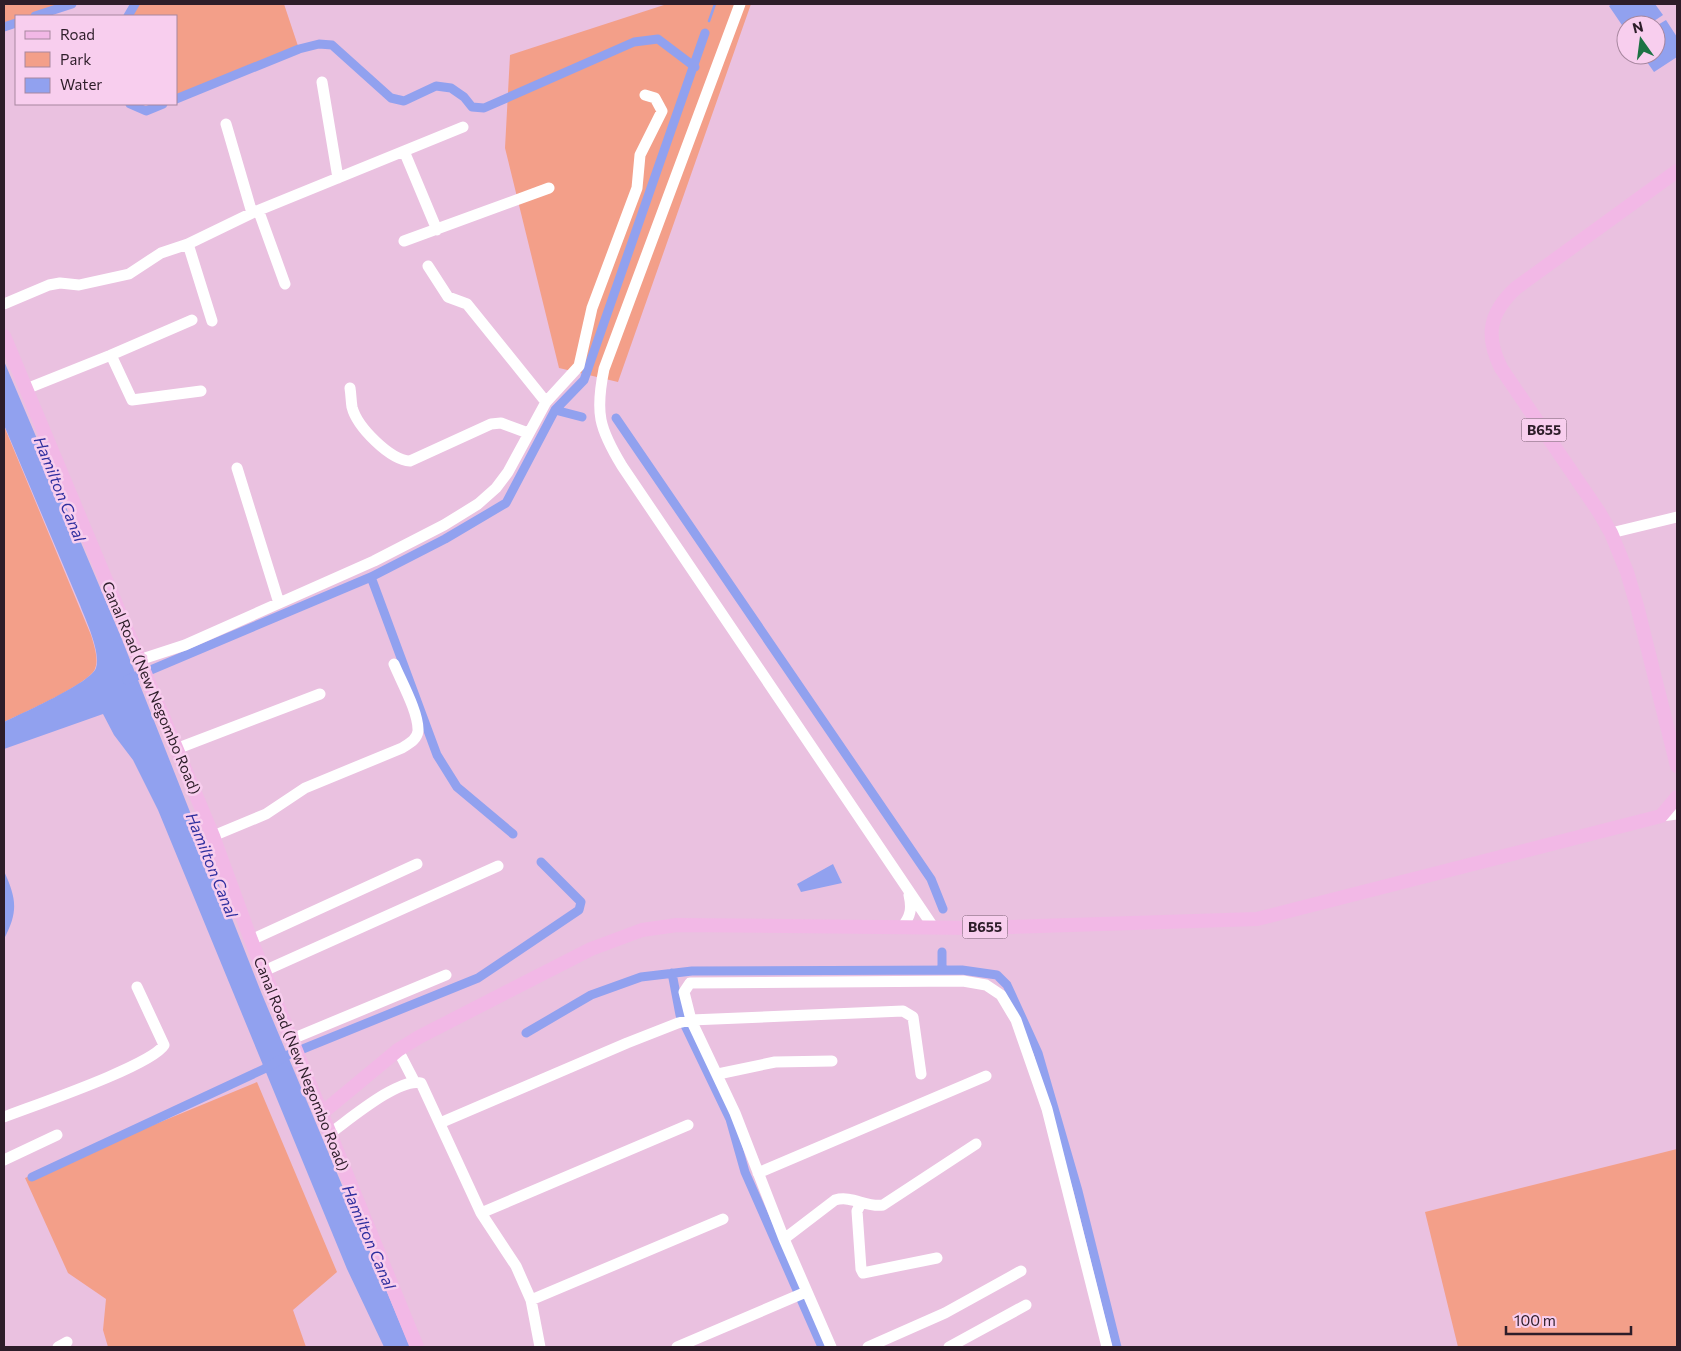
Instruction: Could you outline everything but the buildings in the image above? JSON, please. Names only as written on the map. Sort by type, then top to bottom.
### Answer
[{"type":"main road","name":"B655","points":[[1677,171],[1516,288],[1502,300],[1490,326],[1493,352],[1501,368],[1599,512],[1611,533],[1628,572],[1677,766]]},
{"type":"main road","name":"Canal Road (New Negombo Road)","points":[[4,336],[213,836],[251,940],[417,1347]]},
{"type":"main road","points":[[1661,816],[1677,797]]},
{"type":"main road","name":"B655","points":[[322,1113],[398,1050],[419,1036],[591,949],[642,930],[677,925],[934,928],[1257,919],[1661,816]]},
{"type":"street","points":[[740,4],[604,369],[599,396],[600,419],[608,443],[622,466],[934,928]]},
{"type":"street","points":[[322,82],[338,178]]},
{"type":"street","points":[[140,662],[374,561],[444,525],[478,504],[496,488],[508,472],[546,402],[579,366],[592,308],[637,188],[640,156],[662,112],[655,98],[645,95]]},
{"type":"street","points":[[226,124],[255,212],[285,284]]},
{"type":"street","points":[[4,304],[49,285],[60,283],[79,285],[129,274],[161,253],[188,244],[255,212],[463,127]]},
{"type":"street","points":[[404,151],[438,230]]},
{"type":"street","points":[[404,241],[549,188]]},
{"type":"street","points":[[188,244],[212,321]]},
{"type":"street","points":[[428,266],[448,297],[467,304],[546,402]]},
{"type":"street","points":[[26,389],[111,356],[192,320]]},
{"type":"street","points":[[111,356],[132,400],[201,391]]},
{"type":"street","points":[[350,388],[352,409],[372,437],[393,456],[402,461],[410,461],[491,424],[501,423],[528,433]]},
{"type":"street","points":[[237,468],[279,602]]},
{"type":"street","points":[[1611,533],[1677,517]]},
{"type":"street","points":[[213,836],[266,814],[305,788],[402,748],[413,740],[418,732],[415,716],[394,664]]},
{"type":"street","points":[[176,749],[320,694]]},
{"type":"street","points":[[1661,816],[1677,814]]},
{"type":"street","points":[[251,940],[417,864]]},
{"type":"street","points":[[264,971],[498,866]]},
{"type":"street","points":[[902,927],[907,921],[912,908],[908,888]]},
{"type":"street","points":[[293,1041],[446,974]]},
{"type":"street","points":[[831,1347],[801,1294],[784,1239],[718,1074],[686,1021],[684,992],[690,983],[963,981],[986,985],[1001,995],[1016,1020],[1047,1109],[1107,1347]]},
{"type":"street","points":[[4,1117],[123,1070],[160,1052],[164,1045],[137,987]]},
{"type":"street","points":[[440,1123],[686,1021],[903,1012],[913,1017],[921,1074]]},
{"type":"street","points":[[398,1050],[414,1081],[426,1089],[481,1213],[516,1266],[531,1300],[540,1347]]},
{"type":"street","points":[[718,1074],[775,1062],[832,1061]]},
{"type":"street","points":[[758,1173],[986,1076]]},
{"type":"street","points":[[329,1134],[394,1089],[414,1081]]},
{"type":"street","points":[[481,1213],[688,1125]]},
{"type":"street","points":[[4,1160],[57,1135]]},
{"type":"street","points":[[784,1239],[835,1200],[843,1198],[875,1207],[883,1205],[976,1144]]},
{"type":"street","points":[[861,1202],[857,1211],[860,1270],[863,1273],[937,1258]]},
{"type":"street","points":[[531,1300],[723,1219]]},
{"type":"street","points":[[868,1347],[944,1313],[1021,1271]]},
{"type":"street","points":[[677,1347],[801,1294]]},
{"type":"street","points":[[949,1347],[1026,1305]]},
{"type":"green space","points":[[4,4],[72,4],[38,15],[15,15],[15,23],[4,27]]},
{"type":"green space","points":[[135,4],[284,4],[299,49],[178,98],[178,15],[129,15]]},
{"type":"green space","points":[[667,4],[751,4],[618,382],[559,368],[505,148],[510,55]]},
{"type":"green space","points":[[4,426],[91,635],[96,652],[96,665],[90,675],[81,682],[54,698],[4,722]]},
{"type":"green space","points":[[257,1082],[337,1272],[293,1310],[306,1347],[108,1347],[103,1330],[106,1299],[68,1273],[25,1178]]},
{"type":"green space","points":[[1677,1149],[1677,1347],[1458,1347],[1425,1212]]},
{"type":"water","points":[[1612,4],[1655,4],[1663,15],[1616,16],[1609,6]]},
{"type":"water","points":[[1666,20],[1677,37],[1677,57],[1666,64]]},
{"type":"water","points":[[1649,65],[1665,65],[1654,72]]},
{"type":"water","points":[[4,361],[121,637],[261,992],[410,1347],[384,1347],[347,1269],[158,810],[133,760],[114,735],[103,714],[4,749],[4,722],[82,682],[96,668],[97,661],[95,645],[86,619],[4,425]]},
{"type":"water","points":[[833,864],[842,883],[801,892],[797,884]]},
{"type":"water","points":[[4,871],[13,897],[14,912],[4,939]]},
{"type":"waterway","points":[[38,15],[72,4]]},
{"type":"waterway","points":[[129,15],[135,4]]},
{"type":"waterway","points":[[709,21],[715,4]]},
{"type":"waterway","points":[[4,27],[15,23]]},
{"type":"waterway","points":[[127,680],[371,577],[445,539],[506,503],[555,410],[584,380],[705,33]]},
{"type":"waterway","points":[[178,98],[299,49],[319,44],[332,45],[391,98],[404,101],[436,86],[451,88],[464,97],[472,107],[484,108],[634,42],[658,39],[695,67]]},
{"type":"waterway","points":[[132,105],[146,111],[161,105]]},
{"type":"waterway","points":[[555,410],[582,417]]},
{"type":"waterway","points":[[616,418],[931,879],[943,909]]},
{"type":"waterway","points":[[371,577],[437,755],[457,787],[513,834]]},
{"type":"waterway","points":[[32,1177],[264,1069],[288,1055],[478,978],[579,910],[581,902],[541,862]]},
{"type":"waterway","points":[[942,952],[942,970]]},
{"type":"waterway","points":[[526,1033],[591,995],[641,977],[692,971],[962,970],[997,975],[1007,985],[1038,1053],[1078,1191],[1117,1347]]},
{"type":"waterway","points":[[672,973],[680,1015],[730,1119],[745,1172],[822,1347]]},
{"type":"water label","name":"Hamilton Canal","points":[[60,489]]},
{"type":"water label","name":"Hamilton Canal","points":[[212,865]]},
{"type":"water label","name":"Hamilton Canal","points":[[369,1237]]}]
